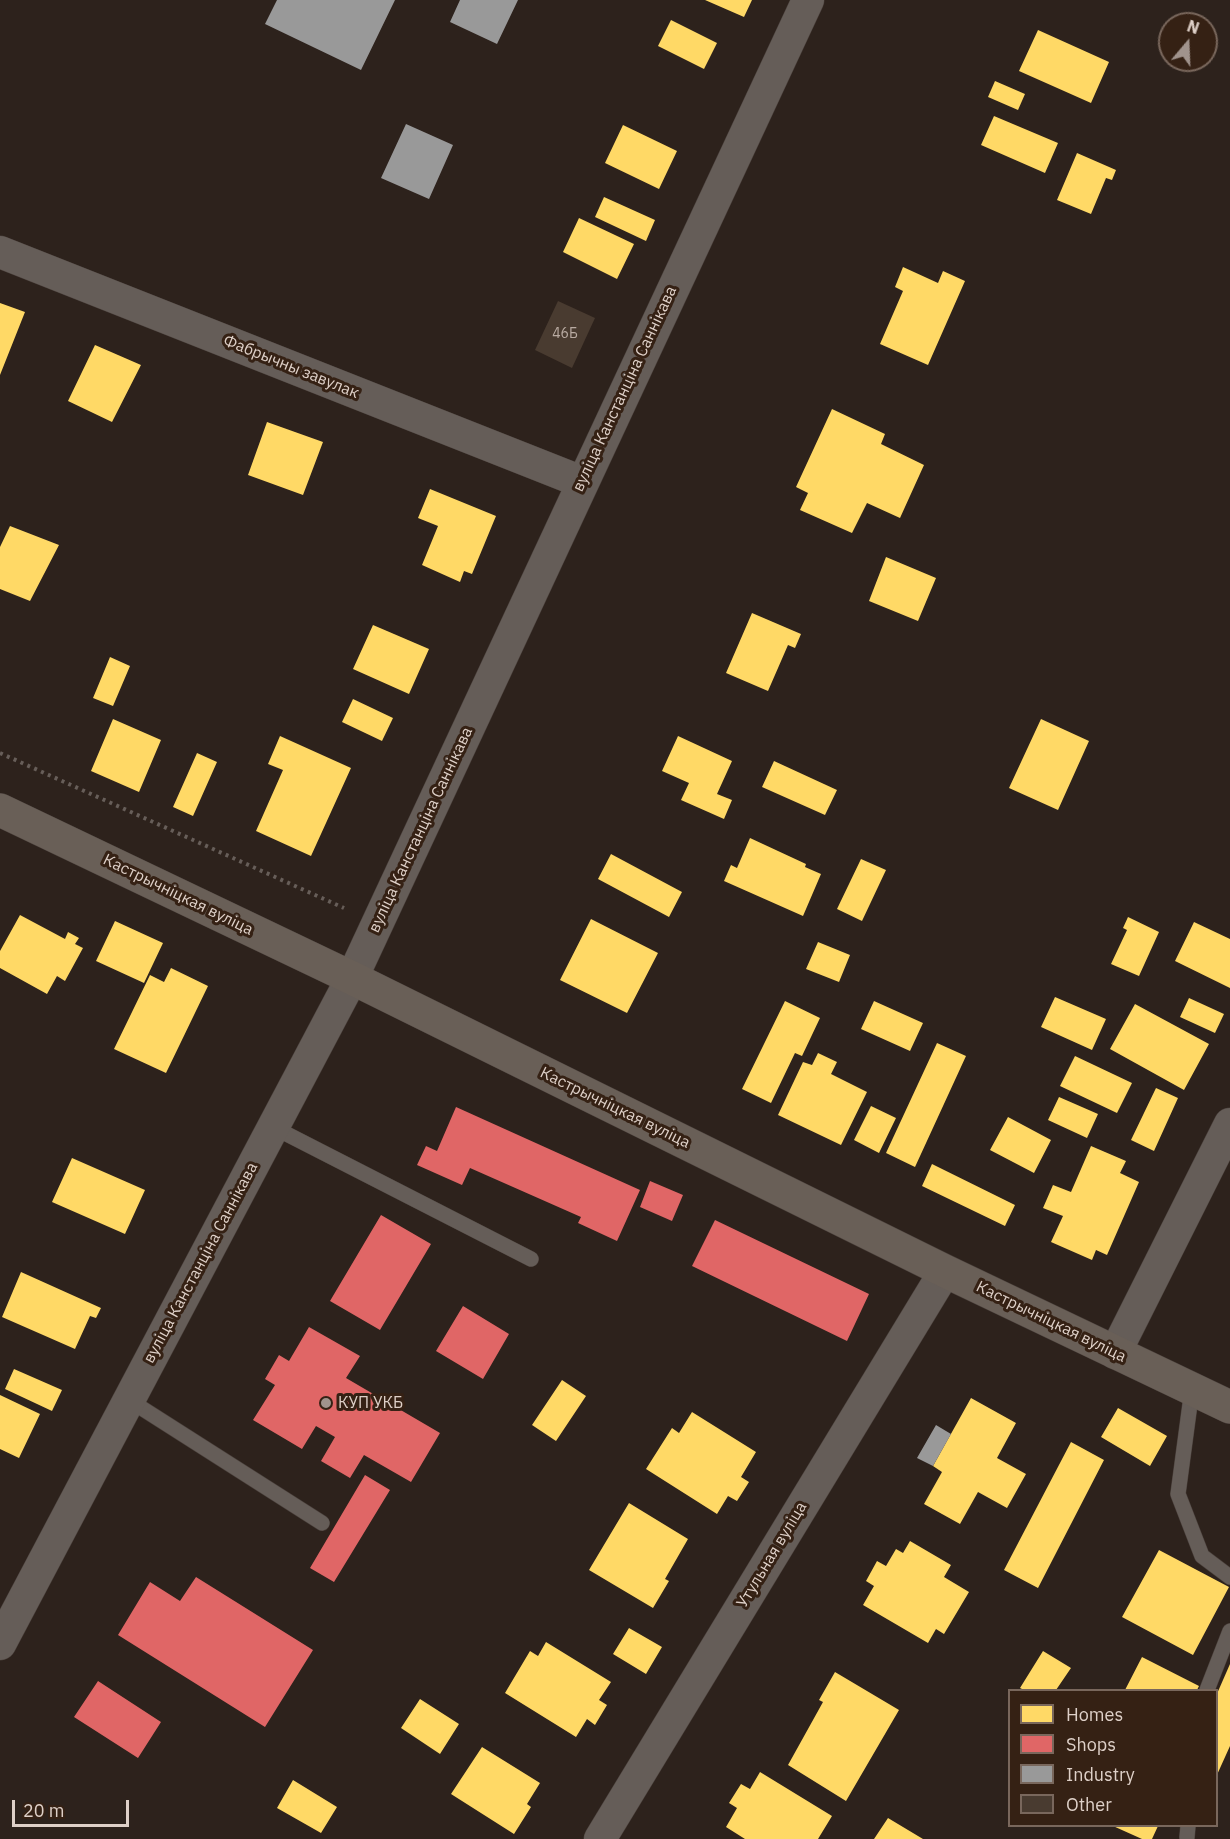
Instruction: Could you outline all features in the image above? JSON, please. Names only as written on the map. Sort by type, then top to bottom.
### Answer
[{"type":"main road","name":"Кастрычніцкая вуліца","points":[[0,810],[352,978],[945,1271],[1230,1407]]},
{"type":"street","name":"вуліца Канстанціна Саннікава","points":[[0,1644],[352,978],[808,0]]},
{"type":"street","name":"Фабрычны завулак","points":[[0,252],[582,482]]},
{"type":"street","points":[[1114,1353],[1230,1124]]},
{"type":"street","name":"Утульная вуліца","points":[[600,1839],[945,1271]]},
{"type":"lane","points":[[273,1127],[531,1259]]},
{"type":"lane","points":[[1192,1389],[1178,1494],[1202,1556],[1230,1577]]},
{"type":"lane","points":[[129,1400],[322,1523]]},
{"type":"lane","points":[[1207,1689],[1230,1631]]},
{"type":"path","points":[[0,753],[377,923]]},
{"type":"building: Homes","points":[[705,0],[752,0],[744,17]]},
{"type":"building: Homes","points":[[671,20],[717,43],[704,69],[658,46]]},
{"type":"building: Homes","points":[[1038,30],[1109,62],[1091,103],[1019,71]]},
{"type":"building: Homes","points":[[995,81],[1025,94],[1018,110],[988,97]]},
{"type":"building: Homes","points":[[994,116],[1058,143],[1045,173],[981,145]]},
{"type":"building: Homes","points":[[623,125],[677,151],[659,189],[605,163]]},
{"type":"building: Homes","points":[[1077,153],[1116,170],[1112,180],[1106,178],[1091,214],[1057,200]]},
{"type":"building: Homes","points":[[604,197],[655,220],[646,241],[595,217]]},
{"type":"building: Homes","points":[[579,218],[634,244],[617,279],[563,252]]},
{"type":"building: Homes","points":[[903,267],[938,283],[943,271],[965,281],[928,365],[880,344],[903,291],[895,287]]},
{"type":"building: Homes","points":[[0,303],[25,312],[0,375]]},
{"type":"building: Homes","points":[[95,345],[141,365],[112,422],[68,401]]},
{"type":"building: Homes","points":[[832,409],[885,434],[881,444],[924,465],[900,518],[867,503],[852,533],[800,510],[808,493],[796,487]]},
{"type":"building: Homes","points":[[267,422],[323,442],[303,495],[248,475]]},
{"type":"building: Homes","points":[[430,489],[496,516],[472,574],[464,571],[460,582],[422,565],[438,526],[418,518]]},
{"type":"building: Homes","points":[[10,526],[59,545],[30,601],[0,589],[0,547]]},
{"type":"building: Homes","points":[[886,557],[936,578],[918,621],[869,601]]},
{"type":"building: Homes","points":[[752,613],[801,634],[795,648],[788,645],[768,691],[726,673]]},
{"type":"building: Homes","points":[[373,625],[429,649],[409,694],[353,669]]},
{"type":"building: Homes","points":[[110,657],[130,666],[113,706],[93,698]]},
{"type":"building: Homes","points":[[353,699],[393,718],[382,741],[342,722]]},
{"type":"building: Homes","points":[[113,719],[161,740],[139,792],[91,771]]},
{"type":"building: Homes","points":[[1041,719],[1089,741],[1058,810],[1009,788]]},
{"type":"building: Homes","points":[[280,736],[351,768],[311,856],[256,831],[283,770],[268,764]]},
{"type":"building: Homes","points":[[678,736],[732,761],[717,794],[732,800],[724,819],[681,800],[689,783],[662,771]]},
{"type":"building: Homes","points":[[197,753],[217,762],[193,816],[173,807]]},
{"type":"building: Homes","points":[[774,761],[837,790],[825,815],[762,787]]},
{"type":"building: Homes","points":[[750,838],[806,864],[805,867],[821,874],[803,916],[724,881],[731,865],[737,868]]},
{"type":"building: Homes","points":[[611,854],[682,892],[669,917],[598,879]]},
{"type":"building: Homes","points":[[861,859],[886,870],[862,921],[837,909]]},
{"type":"building: Homes","points":[[20,915],[65,939],[68,932],[79,938],[75,944],[83,948],[65,981],[57,976],[47,994],[0,968],[0,951]]},
{"type":"building: Homes","points":[[1128,917],[1159,932],[1139,976],[1111,964],[1127,930],[1123,928]]},
{"type":"building: Homes","points":[[591,919],[658,953],[627,1013],[560,980]]},
{"type":"building: Homes","points":[[115,921],[163,943],[144,983],[96,961]]},
{"type":"building: Homes","points":[[1194,922],[1230,939],[1230,988],[1175,961]]},
{"type":"building: Homes","points":[[818,942],[850,955],[839,982],[806,969]]},
{"type":"building: Homes","points":[[171,968],[208,986],[166,1073],[114,1049],[150,975],[164,982]]},
{"type":"building: Homes","points":[[1055,997],[1106,1019],[1092,1050],[1041,1027]]},
{"type":"building: Homes","points":[[1189,998],[1224,1014],[1215,1033],[1180,1017]]},
{"type":"building: Homes","points":[[785,1001],[820,1018],[802,1056],[795,1053],[771,1103],[742,1089]]},
{"type":"building: Homes","points":[[874,1001],[923,1023],[910,1051],[861,1029]]},
{"type":"building: Homes","points":[[1135,1004],[1209,1044],[1184,1090],[1110,1049]]},
{"type":"building: Homes","points":[[937,1043],[966,1056],[915,1167],[886,1153]]},
{"type":"building: Homes","points":[[818,1053],[837,1062],[831,1074],[867,1092],[841,1145],[778,1115],[803,1062],[812,1065]]},
{"type":"building: Homes","points":[[1075,1056],[1132,1083],[1117,1113],[1060,1086]]},
{"type":"building: Homes","points":[[1156,1088],[1178,1098],[1154,1151],[1131,1140]]},
{"type":"building: Homes","points":[[1059,1097],[1098,1114],[1087,1138],[1048,1120]]},
{"type":"building: Homes","points":[[871,1106],[896,1118],[879,1153],[854,1140]]},
{"type":"building: Homes","points":[[1008,1117],[1051,1140],[1034,1173],[990,1150]]},
{"type":"building: Homes","points":[[1091,1146],[1126,1161],[1120,1173],[1139,1182],[1107,1255],[1096,1250],[1092,1260],[1051,1242],[1063,1216],[1043,1208],[1053,1185],[1071,1192]]},
{"type":"building: Homes","points":[[72,1158],[145,1190],[125,1234],[52,1202]]},
{"type":"building: Homes","points":[[932,1164],[1015,1205],[1005,1226],[922,1186]]},
{"type":"building: Homes","points":[[21,1272],[101,1308],[96,1318],[90,1316],[75,1349],[2,1317]]},
{"type":"building: Homes","points":[[14,1369],[62,1390],[52,1411],[5,1389]]},
{"type":"building: Homes","points":[[562,1380],[586,1396],[556,1441],[532,1425]]},
{"type":"building: Homes","points":[[0,1395],[40,1414],[19,1458],[0,1449]]},
{"type":"building: Homes","points":[[971,1398],[1016,1423],[997,1458],[1026,1474],[1007,1508],[978,1492],[960,1524],[924,1504],[942,1472],[933,1466]]},
{"type":"building: Homes","points":[[1118,1408],[1167,1436],[1150,1466],[1101,1437]]},
{"type":"building: Homes","points":[[692,1412],[756,1452],[741,1477],[749,1482],[737,1501],[728,1496],[717,1514],[646,1469],[672,1428],[679,1433]]},
{"type":"building: Homes","points":[[1071,1442],[1104,1460],[1038,1588],[1004,1570]]},
{"type":"building: Homes","points":[[629,1503],[688,1539],[665,1579],[669,1581],[653,1608],[589,1570]]},
{"type":"building: Homes","points":[[910,1541],[951,1565],[944,1577],[969,1592],[944,1634],[936,1629],[928,1643],[863,1605],[874,1586],[866,1581],[877,1561],[886,1566],[896,1549],[903,1553]]},
{"type":"building: Homes","points":[[1159,1550],[1229,1587],[1193,1655],[1122,1617]]},
{"type":"building: Homes","points":[[629,1628],[662,1647],[646,1674],[613,1654]]},
{"type":"building: Homes","points":[[546,1642],[611,1682],[599,1700],[607,1705],[595,1725],[587,1719],[576,1737],[505,1693],[530,1651],[538,1656]]},
{"type":"building: Homes","points":[[1043,1651],[1071,1668],[1057,1689],[1020,1688]]},
{"type":"building: Homes","points":[[1142,1657],[1199,1686],[1198,1689],[1126,1689]]},
{"type":"building: Homes","points":[[1230,1664],[1230,1746],[1218,1773],[1218,1691]]},
{"type":"building: Homes","points":[[835,1672],[899,1710],[846,1801],[788,1765],[823,1702],[819,1700]]},
{"type":"building: Homes","points":[[420,1699],[459,1724],[440,1754],[401,1728]]},
{"type":"building: Homes","points":[[482,1747],[540,1783],[527,1804],[531,1807],[514,1834],[451,1794]]},
{"type":"building: Homes","points":[[760,1772],[832,1816],[818,1839],[745,1839],[726,1827],[737,1808],[729,1803],[741,1784],[750,1789]]},
{"type":"building: Homes","points":[[293,1780],[337,1807],[321,1833],[277,1808]]},
{"type":"building: Homes","points":[[888,1818],[923,1839],[874,1839]]},
{"type":"building: Homes","points":[[1115,1827],[1158,1827],[1152,1839],[1142,1839]]},
{"type":"building: Shops","points":[[456,1107],[640,1190],[617,1241],[578,1223],[581,1217],[470,1168],[462,1185],[417,1165],[426,1146],[437,1151]]},
{"type":"building: Shops","points":[[650,1181],[683,1195],[672,1221],[640,1207]]},
{"type":"building: Shops","points":[[381,1215],[431,1244],[380,1330],[330,1301]]},
{"type":"building: Shops","points":[[715,1220],[869,1294],[847,1341],[692,1266]]},
{"type":"building: Shops","points":[[463,1306],[509,1334],[483,1379],[436,1351]]},
{"type":"building: Shops","name":"КУП УКБ","points":[[309,1327],[360,1356],[346,1378],[440,1433],[411,1482],[364,1455],[350,1478],[321,1461],[335,1437],[316,1426],[302,1449],[253,1420],[275,1385],[265,1379],[279,1355],[289,1361]]},
{"type":"building: Shops","points":[[365,1475],[390,1490],[334,1582],[310,1568]]},
{"type":"building: Shops","points":[[196,1577],[313,1650],[265,1727],[118,1635],[150,1582],[180,1601]]},
{"type":"building: Shops","points":[[98,1681],[161,1722],[138,1758],[74,1717]]},
{"type":"building: Industry","points":[[277,0],[395,0],[361,70],[265,24]]},
{"type":"building: Industry","points":[[460,0],[518,0],[497,44],[450,22]]},
{"type":"building: Industry","points":[[406,124],[453,145],[429,199],[381,178]]},
{"type":"building: Industry","points":[[936,1425],[951,1434],[933,1466],[917,1458]]},
{"type":"building: Other","points":[[558,301],[595,318],[572,368],[535,350]]},
{"type":"place","name":"КУП УКБ","points":[[326,1403]]}]
